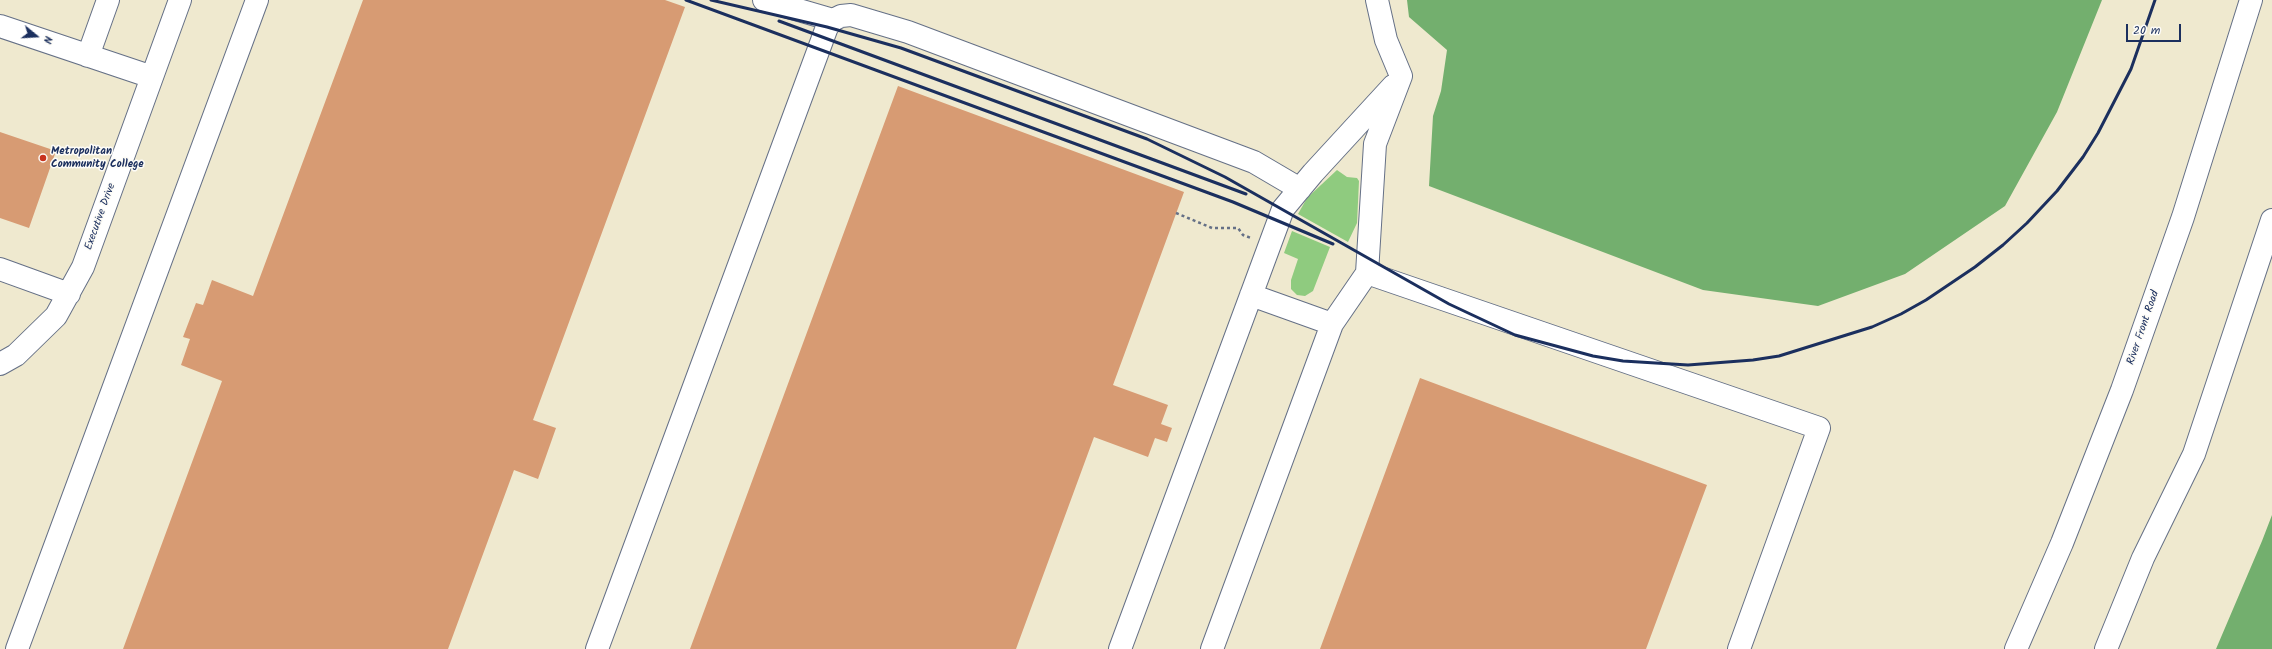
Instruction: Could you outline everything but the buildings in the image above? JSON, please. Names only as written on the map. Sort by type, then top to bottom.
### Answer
[{"type":"street","points":[[88,56],[108,0]]},
{"type":"street","name":"Executive Drive","points":[[0,364],[16,355],[56,316],[83,267],[180,0]]},
{"type":"street","points":[[17,649],[257,0]]},
{"type":"street","points":[[764,0],[833,20]]},
{"type":"street","points":[[1212,649],[1332,324],[1367,273],[1375,144],[1401,76],[1386,40],[1377,0]]},
{"type":"street","name":"River Front Road","points":[[2016,649],[2062,543],[2122,390],[2183,218],[2251,0]]},
{"type":"street","points":[[597,649],[827,27],[833,20],[841,16],[851,15],[908,32],[1254,162],[1300,188]]},
{"type":"street","points":[[0,26],[152,77]]},
{"type":"street","points":[[1120,649],[1283,209],[1300,188],[1401,76]]},
{"type":"street","points":[[2106,649],[2143,558],[2194,454],[2272,220]]},
{"type":"street","points":[[0,269],[69,294]]},
{"type":"street","points":[[1367,273],[1819,428],[1739,649]]},
{"type":"street","points":[[1251,295],[1332,324]]},
{"type":"path","points":[[1176,214],[1212,228],[1238,228],[1243,235],[1270,245]]},
{"type":"green space","points":[[1407,0],[2102,0],[2057,112],[2005,206],[1905,274],[1818,306],[1703,290],[1429,186],[1433,116],[1441,91],[1447,50],[1409,17]]},
{"type":"green space","points":[[1337,170],[1347,177],[1357,178],[1359,181],[1357,223],[1348,242],[1298,214],[1307,198]]},
{"type":"green space","points":[[1292,231],[1330,247],[1313,291],[1305,296],[1297,295],[1291,289],[1291,280],[1298,259],[1284,253]]},
{"type":"green space","points":[[2272,515],[2272,649],[2216,649],[2262,541]]},
{"type":"railway","points":[[686,0],[1233,202],[1333,244]]},
{"type":"railway","points":[[711,0],[827,27],[901,48],[1147,139],[1225,177],[1449,304],[1515,335],[1593,356],[1623,361],[1688,365],[1753,360],[1779,356],[1872,327],[1901,314],[1926,300],[1975,267],[2003,245],[2027,223],[2057,191],[2083,157],[2098,133],[2131,69],[2155,0]]},
{"type":"railway","points":[[779,21],[1246,194]]},
{"type":"place","name":"Metropolitan Community College","points":[[43,158]]}]
